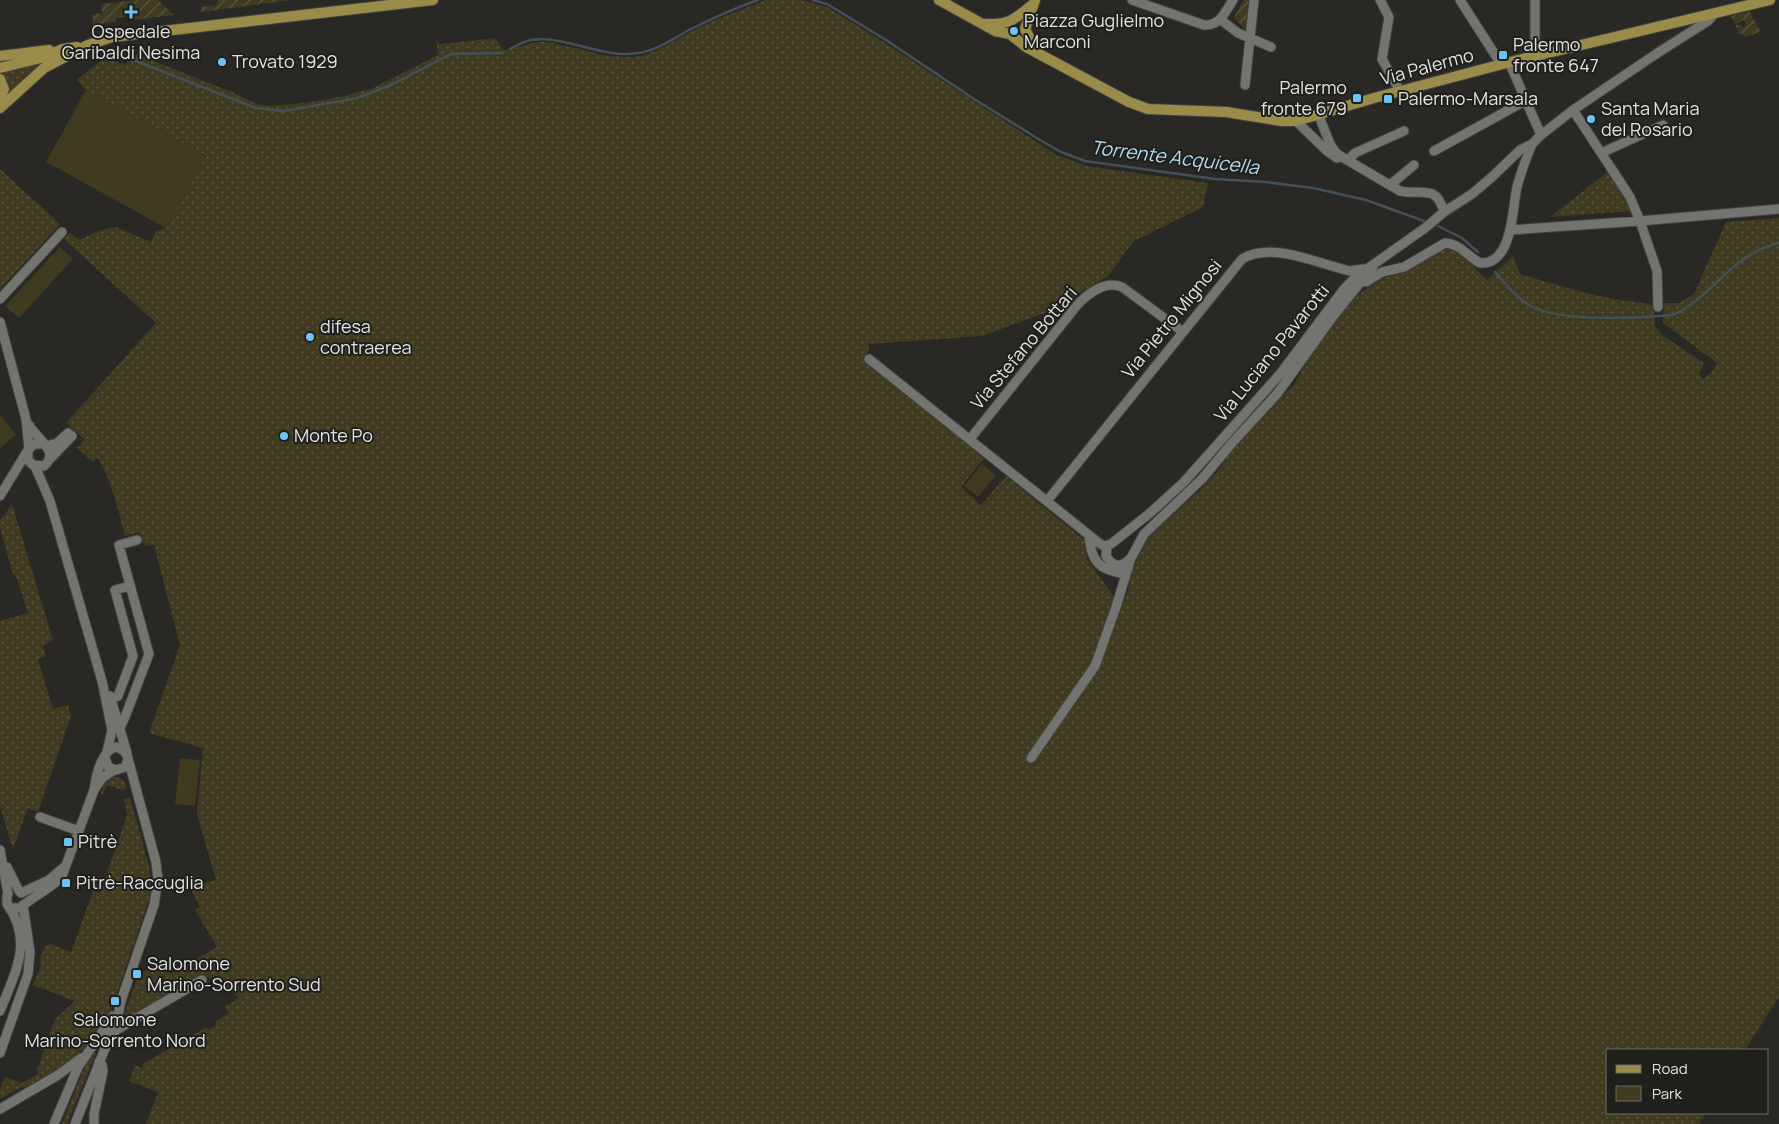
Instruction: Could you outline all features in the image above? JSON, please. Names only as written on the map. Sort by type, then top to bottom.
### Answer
[{"type":"main road","points":[[0,110],[44,68],[88,45],[112,37],[432,0]]},
{"type":"main road","name":"Via Palermo","points":[[983,24],[996,31],[1011,35],[1026,47],[1130,102],[1148,109],[1226,112],[1282,121],[1296,121],[1505,63],[1770,0]]},
{"type":"main road","points":[[942,1],[983,24],[1005,24],[1034,2]]},
{"type":"main road","points":[[1012,20],[1008,27],[1011,35],[1020,36],[1025,28],[1034,2]]},
{"type":"main road","points":[[1012,20],[1021,20],[1032,43],[1041,54]]},
{"type":"main road","points":[[0,56],[88,45]]},
{"type":"main road","points":[[0,68],[41,58],[63,49]]},
{"type":"main road","points":[[0,79],[4,88],[0,98]]},
{"type":"street","points":[[1132,0],[1204,26],[1221,20],[1233,0]]},
{"type":"street","points":[[1245,85],[1254,0]]},
{"type":"street","points":[[1380,0],[1389,17],[1382,59],[1400,91]]},
{"type":"street","points":[[1460,0],[1505,63],[1541,135]]},
{"type":"street","points":[[1534,56],[1535,0]]},
{"type":"street","points":[[1356,274],[1379,260],[1425,228],[1444,212],[1472,194],[1492,178],[1520,150],[1532,144],[1573,110],[1708,21],[1715,13]]},
{"type":"street","points":[[1221,20],[1238,33],[1271,46]]},
{"type":"street","points":[[1434,151],[1525,101]]},
{"type":"street","points":[[1573,110],[1630,197],[1657,271],[1658,307]]},
{"type":"street","points":[[1319,116],[1334,151],[1400,192],[1410,194],[1423,191],[1433,194],[1442,204],[1444,212]]},
{"type":"street","points":[[1296,121],[1327,151],[1335,157],[1348,160]]},
{"type":"street","points":[[1601,153],[1663,125]]},
{"type":"street","points":[[1348,160],[1355,153],[1404,131]]},
{"type":"street","points":[[1355,290],[1375,276],[1391,269],[1404,267],[1445,243],[1455,244],[1462,248],[1480,263],[1489,262],[1499,256],[1510,230],[1519,178],[1532,144]]},
{"type":"street","points":[[1390,185],[1414,165]]},
{"type":"street","points":[[1510,230],[1779,209]]},
{"type":"street","points":[[0,299],[62,232]]},
{"type":"street","name":"Via Pietro Mignosi","points":[[1046,501],[1242,259],[1254,253],[1273,252],[1356,274]]},
{"type":"street","points":[[1379,260],[1391,269]]},
{"type":"street","points":[[1032,758],[1095,666],[1131,558],[1149,527],[1197,485],[1232,442],[1277,394],[1334,315],[1379,260]]},
{"type":"street","name":"Via Luciano Pavarotti","points":[[1107,546],[1118,540],[1184,482],[1275,380],[1356,274]]},
{"type":"street","name":"Via Stefano Bottari","points":[[970,439],[1078,304],[1099,288],[1113,284],[1122,286],[1183,332]]},
{"type":"street","points":[[0,322],[26,419],[27,457],[34,466],[50,501]]},
{"type":"street","points":[[870,359],[1099,543],[1107,546],[1106,556],[1112,564],[1122,566],[1131,558]]},
{"type":"street","points":[[26,419],[36,437],[50,451],[46,474],[50,501],[102,681],[112,730],[106,755],[95,780],[94,790]]},
{"type":"street","points":[[0,496],[28,449],[37,443],[45,445],[57,443],[68,432],[72,436],[44,466],[22,468],[12,478]]},
{"type":"street","points":[[1089,535],[1091,551],[1099,565],[1113,572],[1126,574]]},
{"type":"street","points":[[120,728],[149,654],[119,545],[138,540]]},
{"type":"street","points":[[111,697],[118,696],[133,656],[116,590],[130,586]]},
{"type":"street","points":[[120,606],[135,602]]},
{"type":"street","points":[[133,656],[149,654]]},
{"type":"street","points":[[126,675],[139,680]]},
{"type":"street","points":[[75,1124],[99,1063],[98,1049],[121,1001],[158,888],[156,862],[138,800],[135,782],[111,697],[102,681]]},
{"type":"street","points":[[106,755],[116,748],[123,750],[128,757]]},
{"type":"street","points":[[106,755],[106,764],[128,779],[138,800]]},
{"type":"street","points":[[0,910],[18,909],[58,881],[65,871],[94,790],[102,778],[125,767],[128,757]]},
{"type":"street","points":[[40,817],[79,831]]},
{"type":"street","points":[[0,1053],[28,974],[30,952],[23,904],[24,896],[20,892],[1,852]]},
{"type":"street","points":[[0,1011],[21,952],[20,930],[5,897],[1,852]]},
{"type":"street","points":[[5,897],[13,891],[20,892],[49,880],[68,862]]},
{"type":"street","points":[[0,1109],[98,1049],[111,1034],[137,1017],[202,980]]},
{"type":"street","points":[[112,1021],[124,1021],[137,1017]]},
{"type":"street","points":[[111,1034],[112,1021]]},
{"type":"street","points":[[54,1124],[84,1057]]},
{"type":"street","points":[[94,1124],[94,1114],[103,1071],[102,1064],[99,1063]]},
{"type":"street","points":[[58,1075],[68,1077],[72,1081]]},
{"type":"green space","points":[[136,0],[160,0],[174,15],[134,20],[133,16],[116,18],[116,22],[93,25],[92,15],[102,13],[101,4]]},
{"type":"green space","points":[[217,0],[291,0],[201,12],[201,7],[217,5]]},
{"type":"green space","points":[[765,0],[801,0],[827,7],[1055,154],[1086,166],[1208,183],[1203,207],[1134,241],[1108,276],[1050,311],[982,336],[868,344],[869,351],[863,358],[984,458],[961,487],[981,505],[1006,476],[1085,541],[1087,559],[1114,597],[1110,611],[1118,614],[1128,591],[1131,574],[1148,534],[1200,490],[1220,468],[1234,445],[1295,384],[1304,366],[1340,315],[1358,295],[1382,279],[1418,265],[1443,248],[1452,248],[1460,253],[1487,280],[1513,256],[1520,274],[1582,292],[1613,299],[1651,304],[1654,309],[1655,326],[1662,335],[1704,363],[1699,374],[1703,379],[1713,371],[1717,363],[1663,323],[1664,303],[1679,303],[1694,294],[1726,222],[1779,218],[1779,997],[1746,1049],[1606,1049],[1606,1114],[1705,1114],[1699,1124],[146,1124],[158,1092],[129,1081],[135,1065],[142,1068],[143,1064],[206,1027],[209,1030],[216,1025],[215,1022],[229,1013],[225,1007],[239,998],[221,982],[204,976],[198,976],[129,1017],[125,1017],[125,1012],[138,977],[161,958],[171,974],[217,947],[195,910],[200,907],[190,887],[216,880],[197,814],[203,748],[149,733],[180,645],[154,545],[145,546],[139,532],[125,536],[107,475],[97,457],[93,462],[77,448],[85,440],[66,423],[156,323],[64,239],[70,233],[79,240],[98,231],[116,227],[151,242],[156,231],[166,228],[206,156],[86,90],[77,80],[104,58],[126,65],[131,52],[232,92],[256,104],[269,106],[312,102],[373,88],[438,55],[436,41],[440,44],[496,38],[503,50],[543,42],[606,55],[631,57],[657,50],[719,19]]},
{"type":"green space","points":[[1244,0],[1250,0],[1247,32],[1234,17]]},
{"type":"green space","points":[[1749,11],[1761,32],[1744,37],[1743,34],[1739,33],[1735,25],[1743,27],[1746,25],[1746,22],[1742,20],[1735,24],[1731,16]]},
{"type":"green space","points":[[40,63],[7,95],[5,78],[0,73]]},
{"type":"green space","points":[[86,90],[206,156],[166,228],[46,162]]},
{"type":"green space","points":[[0,169],[60,224],[0,289]]},
{"type":"green space","points":[[1609,171],[1626,195],[1633,211],[1550,217]]},
{"type":"green space","points":[[60,247],[73,259],[19,318],[5,306]]},
{"type":"green space","points":[[0,414],[16,435],[0,448]]},
{"type":"green space","points":[[982,464],[996,475],[978,497],[964,486]]},
{"type":"green space","points":[[12,504],[53,640],[43,646],[46,656],[38,659],[53,709],[68,705],[71,716],[38,812],[28,808],[13,849],[0,806],[0,621],[28,613],[17,578],[12,572],[0,527],[0,521]]},
{"type":"green space","points":[[180,758],[200,760],[195,806],[175,804]]},
{"type":"green space","points":[[113,777],[122,780],[125,783],[126,789],[123,790],[107,785],[102,796],[101,793],[105,782]]},
{"type":"green space","points":[[130,798],[149,866],[151,882],[149,900],[112,1008],[90,1043],[79,1053],[26,1088],[21,1087],[0,1099],[0,1090],[5,1077],[22,1083],[38,1074],[37,1070],[55,1019],[75,1001],[33,985],[41,965],[40,958],[45,946],[51,944],[71,952],[93,891],[100,893],[127,815],[124,799]]},
{"type":"green space","points":[[94,1052],[96,1053],[67,1124],[62,1124],[86,1063]]},
{"type":"waterway","name":"Torrente Acquicella","points":[[510,49],[520,43],[545,39],[614,53],[644,52],[663,45],[716,17],[758,0]]},
{"type":"waterway","name":"Torrente Acquicella","points":[[813,0],[827,4],[886,40],[974,99],[1040,140],[1061,152],[1085,161],[1215,179],[1265,182],[1313,188],[1366,200],[1424,221]]},
{"type":"waterway","name":"Torrente Acquicella","points":[[131,59],[256,108],[284,111],[358,98],[393,84],[451,54],[503,53]]},
{"type":"waterway","name":"Torrente Acquicella","points":[[1438,226],[1462,238],[1478,252]]},
{"type":"waterway","name":"Torrente Acquicella","points":[[1495,272],[1521,299],[1531,306],[1545,311],[1562,315],[1600,318],[1673,315],[1700,298],[1748,256],[1779,243]]},
{"type":"place","name":"Ospedale Garibaldi Nesima","points":[[131,12]]},
{"type":"place","name":"Piazza Guglielmo Marconi","points":[[1014,31]]},
{"type":"place","name":"Palermo fronte 647","points":[[1503,55]]},
{"type":"place","name":"Trovato 1929","points":[[222,62]]},
{"type":"place","name":"Palermo fronte 679","points":[[1357,98]]},
{"type":"place","name":"Palermo-Marsala","points":[[1388,99]]},
{"type":"place","name":"Santa Maria del Rosario","points":[[1591,119]]},
{"type":"place","name":"difesa contraerea","points":[[310,337]]},
{"type":"place","name":"Monte Po","points":[[284,436]]},
{"type":"place","name":"Pitrè","points":[[68,842]]},
{"type":"place","name":"Pitrè-Raccuglia","points":[[66,883]]},
{"type":"place","name":"Salomone Marino-Sorrento Sud","points":[[137,974]]},
{"type":"place","name":"Salomone Marino-Sorrento Nord","points":[[115,1001]]}]
